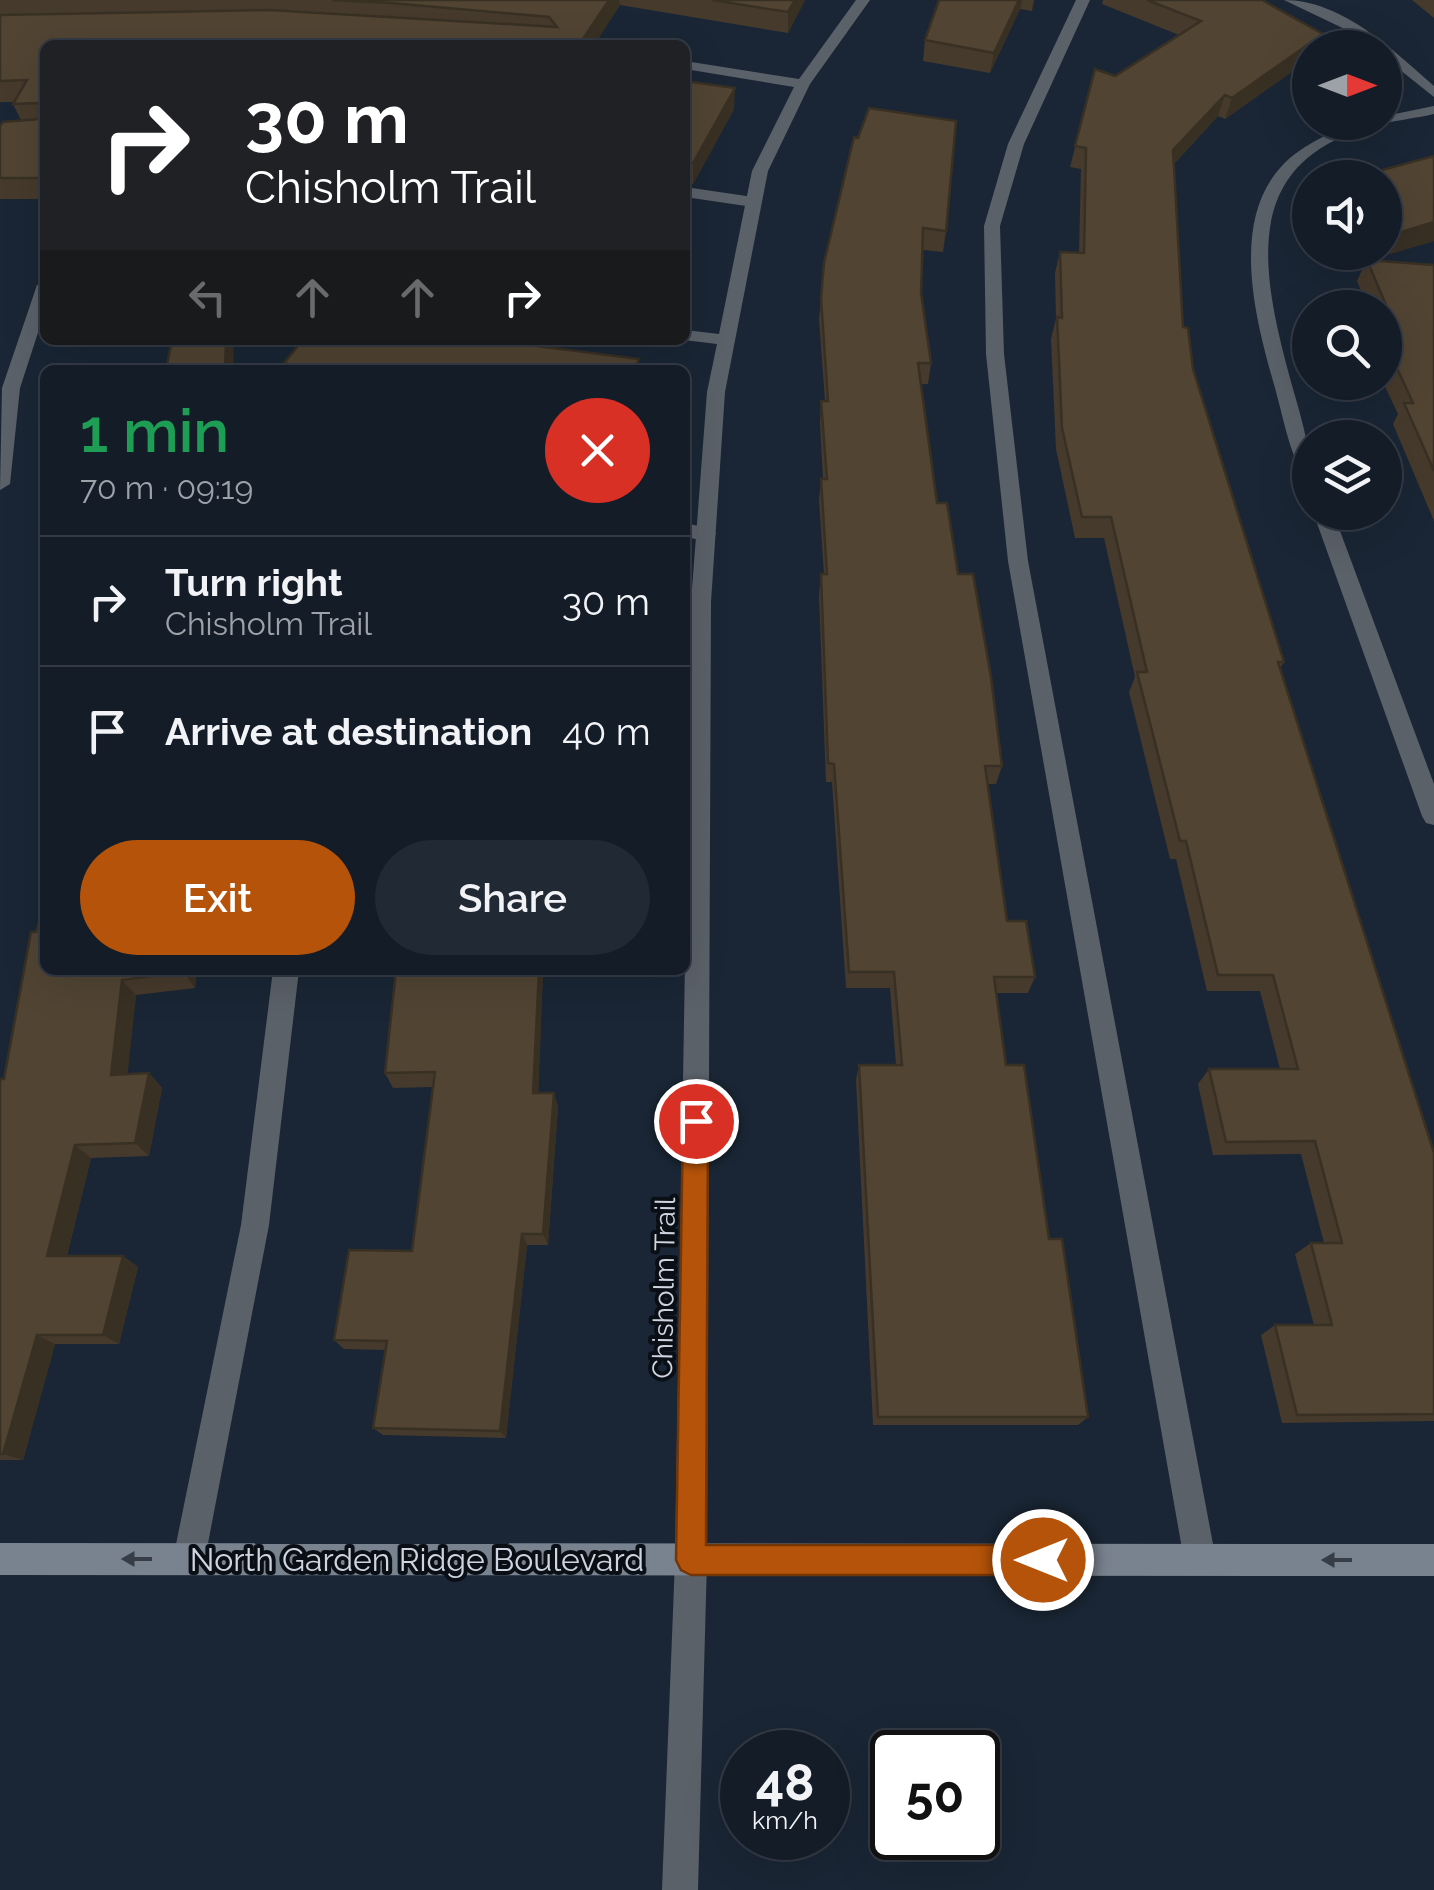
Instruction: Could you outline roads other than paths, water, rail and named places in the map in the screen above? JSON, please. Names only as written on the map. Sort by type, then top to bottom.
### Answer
[{"type":"main road","name":"North Garden Ridge Boulevard","points":[[0,1559],[1434,1560]]},
{"type":"street","name":"Chisholm Trail","points":[[680,1890],[691,1560],[700,602],[695,532],[724,340],[760,170],[803,84],[863,0]]},
{"type":"street","points":[[1083,0],[1016,144],[992,226],[994,354],[1018,561],[1200,1560]]},
{"type":"street","points":[[1291,0],[1358,30]]},
{"type":"street","points":[[1402,65],[1434,93]]},
{"type":"street","points":[[690,66],[803,84]]},
{"type":"street","points":[[1402,117],[1434,110]]},
{"type":"street","points":[[1294,420],[1277,368],[1264,295],[1260,227],[1272,186],[1302,155],[1330,140]]},
{"type":"street","points":[[690,193],[753,202]]},
{"type":"street","points":[[0,484],[11,388],[40,300]]},
{"type":"street","points":[[690,336],[724,340]]},
{"type":"street","points":[[1330,530],[1434,816]]},
{"type":"street","points":[[189,1559],[256,1225],[285,975]]}]
